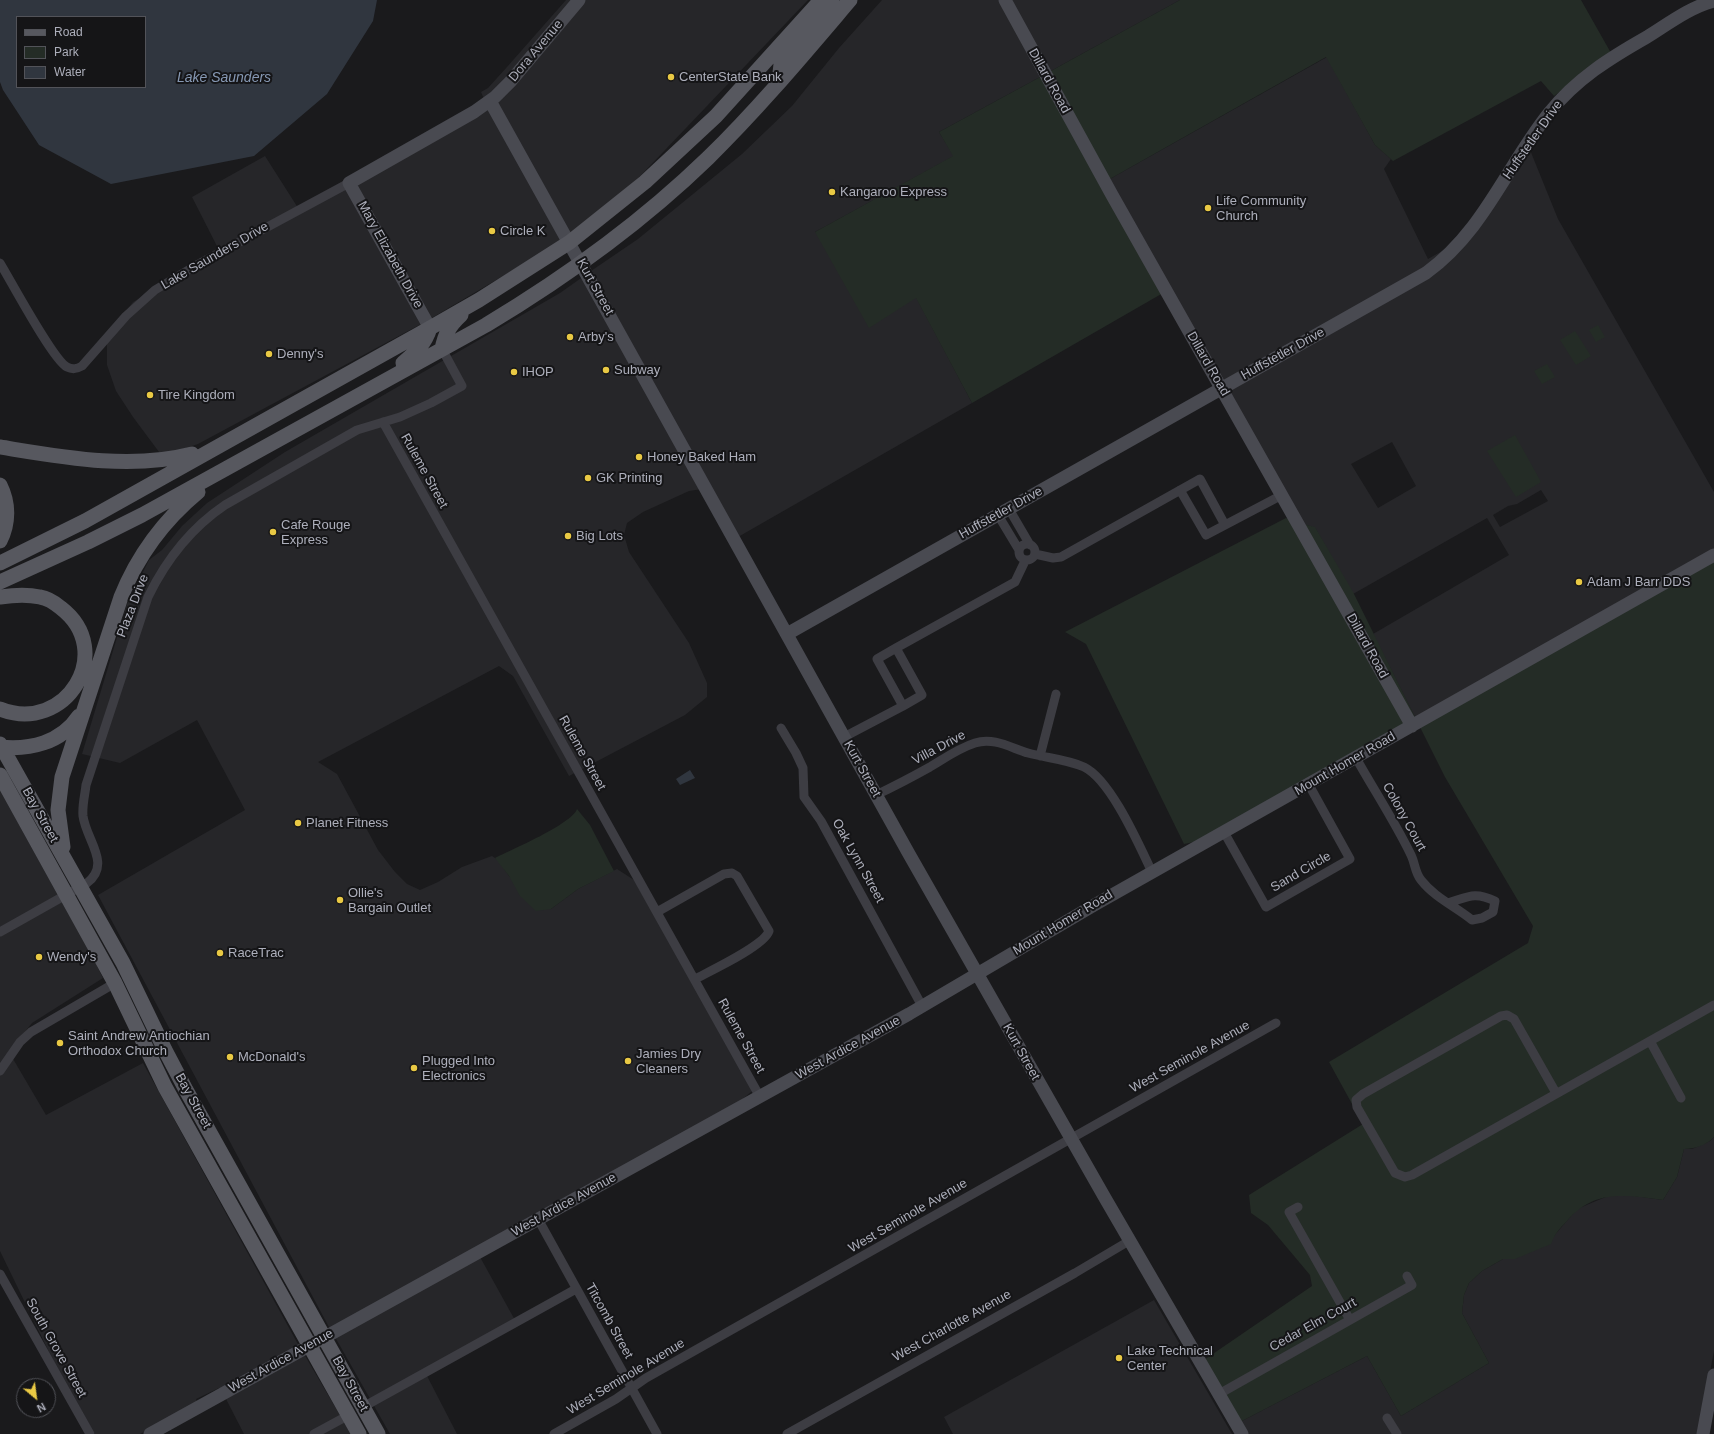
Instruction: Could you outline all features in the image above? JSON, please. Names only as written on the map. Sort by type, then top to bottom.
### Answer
[{"type":"main road","points":[[0,563],[86,521],[210,450],[430,328],[479,300],[570,242],[645,182],[694,138],[821,0]]},
{"type":"main road","points":[[779,83],[781,64],[830,6],[832,0]]},
{"type":"main road","points":[[0,582],[88,542],[223,471],[442,349],[531,297],[582,264],[634,223],[696,169],[779,83],[850,0]]},
{"type":"main road","points":[[442,349],[444,334],[453,323],[479,300]]},
{"type":"main road","points":[[381,382],[420,348],[426,339],[430,328]]},
{"type":"main road","points":[[0,447],[104,460],[133,462],[170,459],[210,450]]},
{"type":"main road","points":[[68,865],[58,822],[59,792],[62,777],[121,597],[130,575],[141,556],[170,517],[223,471]]},
{"type":"main road","points":[[0,485],[7,510],[5,527],[0,541]]},
{"type":"main road","points":[[0,597],[26,595],[39,596],[58,605],[73,620],[84,649],[84,660],[78,682],[70,694],[56,706],[29,714],[18,714],[0,709]]},
{"type":"main road","points":[[1,746],[33,747],[48,742],[68,730],[84,709]]},
{"type":"main road","name":"Bay Street","points":[[1,746],[123,963],[165,1050],[378,1434]]},
{"type":"main road","name":"Bay Street","points":[[0,775],[115,983],[150,1058],[359,1434]]},
{"type":"street","name":"Dora Avenue","points":[[490,101],[510,82],[579,0]]},
{"type":"street","name":"Dillard Road","points":[[1005,0],[1112,195],[1412,726]]},
{"type":"street","name":"Huffstetler Drive","points":[[787,634],[1007,517],[1222,389],[1393,293],[1433,268],[1448,256],[1471,231],[1543,121],[1577,82],[1605,62],[1687,12],[1714,1]]},
{"type":"street","name":"Lake Saunders Drive","points":[[0,263],[55,354],[66,367],[76,369],[82,366],[131,311],[156,290],[195,266],[349,183],[474,112],[490,101]]},
{"type":"street","name":"Kurt Street","points":[[490,101],[570,242],[876,795],[1071,1140],[1242,1434]]},
{"type":"street","name":"Mary Elizabeth Drive","points":[[349,183],[430,328]]},
{"type":"street","points":[[382,422],[400,417],[431,403],[462,386],[442,349]]},
{"type":"street","name":"Plaza Drive","points":[[0,932],[67,895],[96,874],[99,864],[86,831],[83,816],[86,785],[148,597],[162,569],[186,539],[211,514],[357,430],[382,422]]},
{"type":"street","name":"Ruleme Street","points":[[382,422],[760,1097]]},
{"type":"street","points":[[1035,554],[1053,558],[1061,557],[1200,479],[1226,525]]},
{"type":"street","points":[[1180,490],[1206,535],[1282,495]]},
{"type":"street","points":[[903,706],[877,659],[1014,582],[1023,564],[1030,560],[1035,554],[1034,548],[1007,517]]},
{"type":"street","points":[[1007,517],[1023,564]]},
{"type":"street","points":[[1019,550],[1022,546],[1030,545]]},
{"type":"street","name":"Mount Homer Road","points":[[978,974],[1152,872],[1309,785],[1714,555]]},
{"type":"street","points":[[1023,564],[1033,565],[1044,556]]},
{"type":"street","points":[[844,737],[922,695],[896,648]]},
{"type":"street","points":[[1040,756],[1056,694]]},
{"type":"street","name":"Oak Lynn Street","points":[[781,728],[803,768],[804,797],[828,834],[922,1006]]},
{"type":"street","name":"Villa Drive","points":[[876,795],[960,749],[976,743],[995,742],[1040,756],[1082,766],[1096,775],[1104,784],[1152,872]]},
{"type":"street","name":"Colony Court","points":[[1356,758],[1412,856],[1420,880],[1448,903],[1459,909],[1472,920],[1482,918],[1493,912],[1495,901],[1485,896],[1466,896],[1448,903]]},
{"type":"street","name":"Sand Circle","points":[[1224,832],[1266,907],[1350,859],[1309,785]]},
{"type":"street","points":[[657,912],[724,874],[732,873],[737,876],[769,931],[768,936],[757,945],[695,979]]},
{"type":"street","name":"West Ardice Avenue","points":[[150,1434],[760,1097],[978,974]]},
{"type":"street","points":[[0,1071],[20,1042],[30,1032],[115,983]]},
{"type":"street","points":[[1556,1093],[1514,1019],[1507,1015],[1501,1016],[1362,1094],[1356,1100],[1357,1107],[1395,1173],[1405,1177],[1412,1175],[1714,1005]]},
{"type":"street","name":"West Seminole Avenue","points":[[554,1434],[632,1389],[646,1378],[1071,1140],[1276,1023]]},
{"type":"street","points":[[1650,1040],[1682,1098]]},
{"type":"street","points":[[150,1058],[165,1050]]},
{"type":"street","points":[[237,1215],[251,1206]]},
{"type":"street","points":[[1298,1207],[1289,1212],[1350,1320]]},
{"type":"street","name":"Titcomb Street","points":[[538,1219],[657,1434]]},
{"type":"street","name":"West Charlotte Avenue","points":[[787,1434],[1075,1273],[1129,1240]]},
{"type":"street","name":"South Grove Street","points":[[0,1274],[90,1434]]},
{"type":"street","name":"Cedar Elm Court","points":[[1218,1394],[1412,1285],[1406,1276]]},
{"type":"street","points":[[363,1407],[455,1354],[576,1289]]},
{"type":"street","points":[[1703,1434],[1714,1375]]},
{"type":"street","points":[[317,1433],[349,1415]]},
{"type":"street","points":[[1387,1418],[1396,1434]]},
{"type":"shaded area","points":[[566,0],[573,0],[507,79],[484,99],[481,92],[488,88]]},
{"type":"shaded area","points":[[585,0],[808,0],[625,192],[571,235],[496,102]]},
{"type":"shaded area","points":[[882,0],[1000,0],[1042,76],[939,132],[954,156],[815,232],[916,297],[972,403],[738,537],[591,271],[638,239],[742,154],[792,106],[839,48]]},
{"type":"shaded area","points":[[1010,0],[1180,0],[1049,72]]},
{"type":"shaded area","points":[[1327,57],[1375,145],[1391,159],[1384,169],[1428,259],[1449,247],[1431,264],[1223,382],[1108,180]]},
{"type":"shaded area","points":[[489,107],[564,240],[430,319],[355,185]]},
{"type":"shaded area","points":[[1530,150],[1558,219],[1714,492],[1714,550],[1416,719],[1373,634],[1509,555],[1487,518],[1353,594],[1315,528],[1303,524],[1228,391],[1428,277]],"holes":[[[1392,442],[1416,486],[1378,508],[1351,464]],[[1541,490],[1548,501],[1500,527],[1493,515],[1508,506],[1517,504]]]},
{"type":"shaded area","points":[[265,156],[300,211],[346,185],[423,323],[198,444],[162,456],[116,391],[107,365],[107,335],[133,302],[221,254],[192,197]]},
{"type":"shaded area","points":[[584,276],[702,489],[689,491],[643,512],[627,523],[624,535],[629,552],[689,643],[707,683],[707,697],[685,715],[569,776],[513,676],[499,666],[318,762],[337,774],[378,850],[395,872],[407,884],[420,890],[438,882],[462,867],[492,856],[498,860],[509,876],[551,909],[578,889],[617,869],[634,880],[756,1088],[740,1101],[330,1329],[98,895],[245,810],[197,720],[120,763],[82,754],[127,604],[149,560],[162,550],[182,526],[207,503],[285,452],[560,293]]},
{"type":"shaded area","points":[[0,784],[103,978],[32,1023],[9,1052],[46,1115],[143,1063],[299,1346],[220,1389],[219,1388],[196,1399],[197,1402],[140,1434],[95,1434],[50,1354],[0,1251]]},
{"type":"shaded area","points":[[1714,1137],[1714,1351],[1698,1434],[1246,1434],[1240,1422],[1367,1356],[1401,1416],[1489,1363],[1462,1313],[1464,1295],[1469,1283],[1482,1271],[1503,1259],[1515,1258],[1553,1237],[1577,1209],[1608,1196],[1621,1194],[1663,1200],[1677,1177],[1684,1149],[1692,1149],[1710,1141]]},
{"type":"shaded area","points":[[480,1257],[516,1322],[426,1374],[457,1434],[390,1434],[335,1337]]},
{"type":"shaded area","name":"Lake Technical Center","points":[[1154,1300],[1232,1434],[953,1434],[944,1417]]},
{"type":"shaded area","points":[[304,1354],[351,1434],[244,1434],[225,1397]]},
{"type":"green space","points":[[1180,0],[1581,0],[1611,53],[1554,96],[1541,81],[1393,161],[1375,145],[1326,57],[1108,180],[1049,72]]},
{"type":"green space","points":[[1042,76],[1163,293],[972,403],[916,298],[869,328],[815,232],[953,156],[939,132]]},
{"type":"green space","points":[[1598,325],[1605,337],[1596,342],[1589,330]]},
{"type":"green space","points":[[1575,331],[1591,356],[1576,365],[1560,340]]},
{"type":"green space","points":[[1547,364],[1555,377],[1542,384],[1534,371]]},
{"type":"green space","points":[[1515,435],[1541,482],[1516,497],[1487,451]]},
{"type":"green space","points":[[1286,518],[1291,520],[1406,724],[1199,841],[1184,844],[1086,644],[1065,632]]},
{"type":"green space","points":[[1303,524],[1315,527],[1353,592],[1416,719],[1413,720]]},
{"type":"green space","points":[[1714,561],[1714,1137],[1700,1146],[1684,1149],[1677,1177],[1663,1200],[1623,1196],[1599,1199],[1577,1211],[1560,1229],[1551,1244],[1515,1259],[1503,1259],[1482,1271],[1469,1283],[1464,1295],[1462,1313],[1489,1363],[1401,1416],[1367,1356],[1240,1422],[1204,1360],[1312,1286],[1310,1275],[1268,1225],[1251,1213],[1249,1195],[1363,1124],[1329,1062],[1528,943],[1533,926],[1445,777],[1420,727]]},
{"type":"green space","points":[[577,809],[590,825],[614,871],[578,889],[551,909],[536,911],[520,896],[509,876],[495,858],[553,829],[573,815]]},
{"type":"water","name":"Lake Saunders","points":[[0,0],[377,0],[373,21],[327,94],[254,156],[111,184],[39,145],[3,90],[0,82]]},
{"type":"water","points":[[690,770],[695,778],[680,785],[676,779]]},
{"type":"place","name":"CenterState Bank","points":[[671,77]]},
{"type":"place","name":"Kangaroo Express","points":[[832,192]]},
{"type":"place","name":"Life Community Church","points":[[1208,208]]},
{"type":"place","name":"Circle K","points":[[492,231]]},
{"type":"place","name":"Arby's","points":[[570,337]]},
{"type":"place","name":"Denny's","points":[[269,354]]},
{"type":"place","name":"Subway","points":[[606,370]]},
{"type":"place","name":"IHOP","points":[[514,372]]},
{"type":"place","name":"Tire Kingdom","points":[[150,395]]},
{"type":"place","name":"Honey Baked Ham","points":[[639,457]]},
{"type":"place","name":"GK Printing","points":[[588,478]]},
{"type":"place","name":"Cafe Rouge Express","points":[[273,532]]},
{"type":"place","name":"Big Lots","points":[[568,536]]},
{"type":"place","name":"Adam J Barr DDS","points":[[1579,582]]},
{"type":"place","name":"Planet Fitness","points":[[298,823]]},
{"type":"place","name":"Ollie's Bargain Outlet","points":[[340,900]]},
{"type":"place","name":"RaceTrac","points":[[220,953]]},
{"type":"place","name":"Wendy's","points":[[39,957]]},
{"type":"place","name":"Saint Andrew Antiochian Orthodox Church","points":[[60,1043]]},
{"type":"place","name":"McDonald's","points":[[230,1057]]},
{"type":"place","name":"Jamies Dry Cleaners","points":[[628,1061]]},
{"type":"place","name":"Plugged Into Electronics","points":[[414,1068]]},
{"type":"place","name":"Lake Technical Center","points":[[1119,1358]]}]
